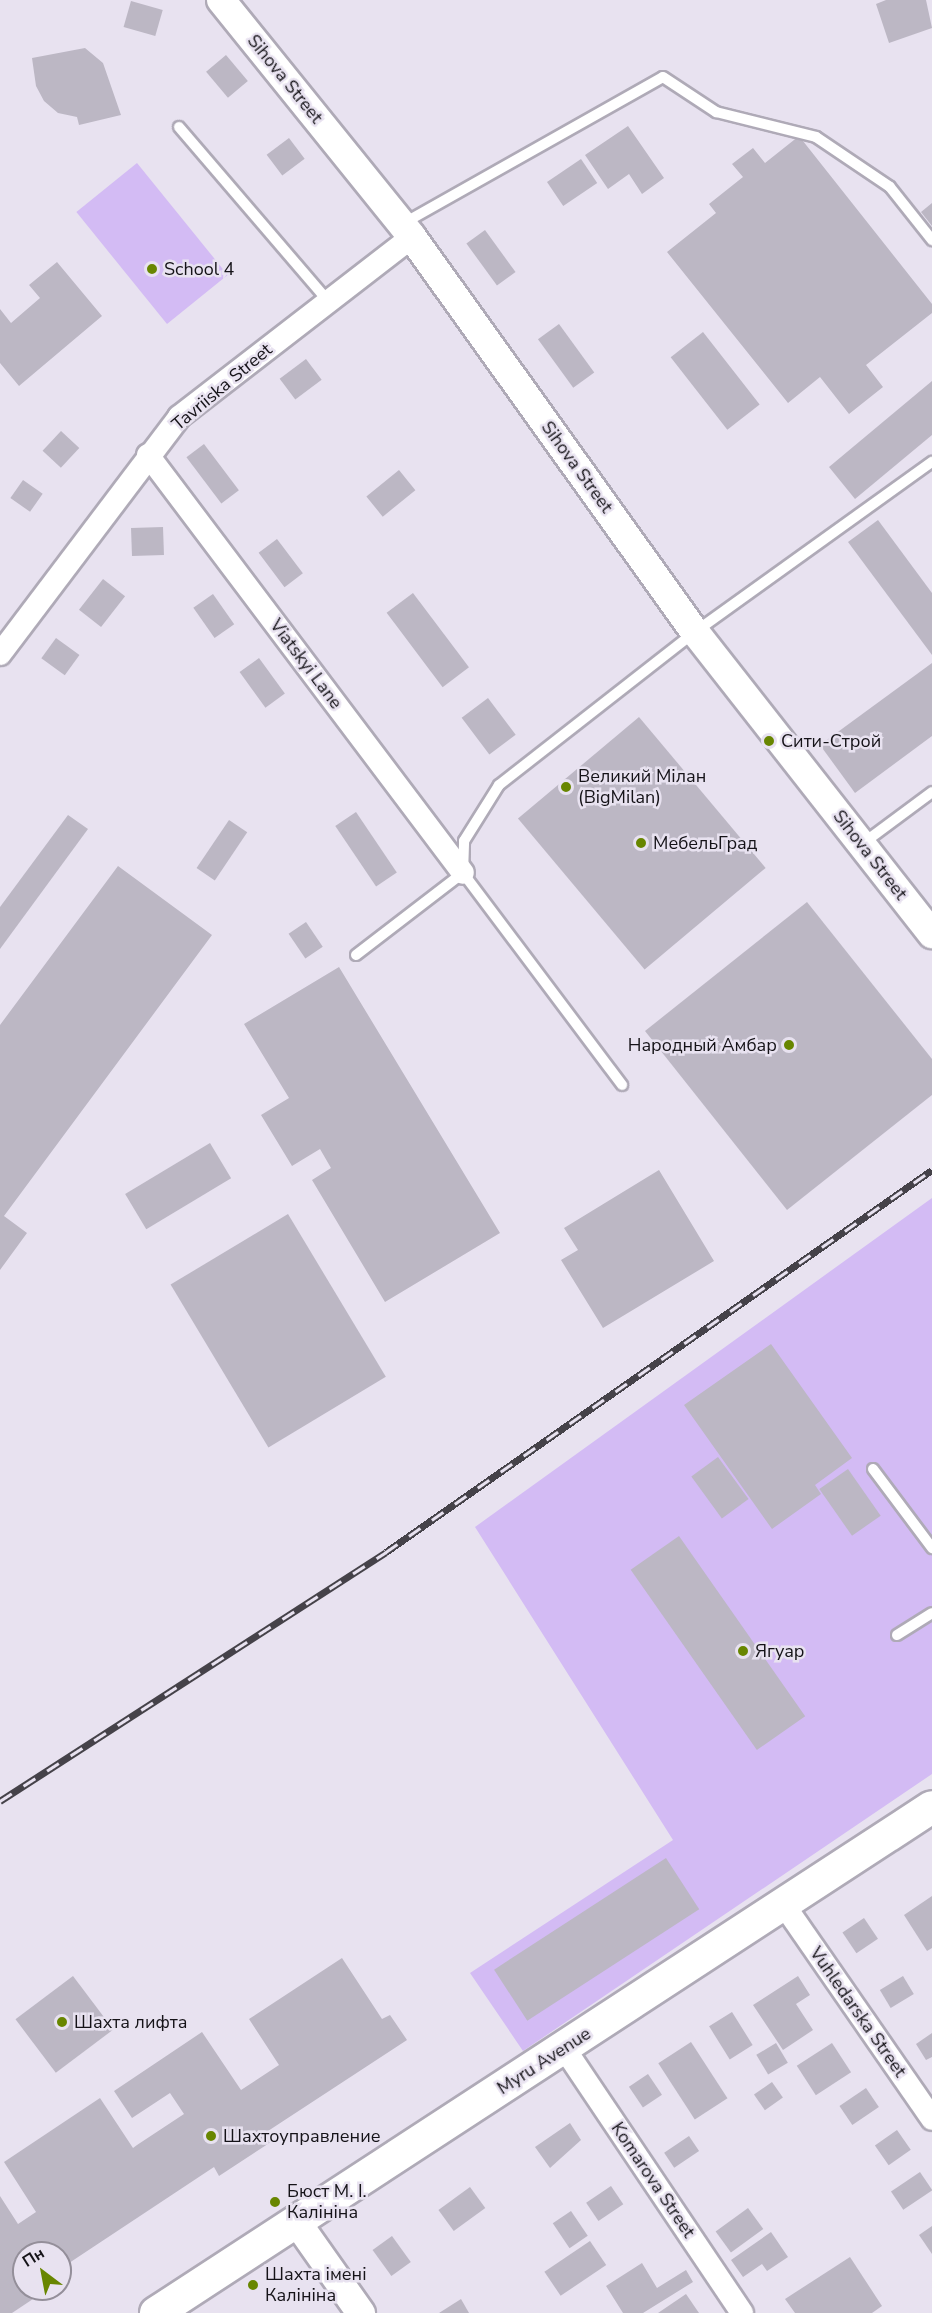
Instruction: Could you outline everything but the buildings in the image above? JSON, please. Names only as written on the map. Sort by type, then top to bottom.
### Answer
[{"type":"main road","name":"Myru Avenue","points":[[156,2313],[932,1807]]},
{"type":"street","name":"Sihova Street","points":[[221,0],[406,231],[695,632],[932,934]]},
{"type":"street","name":"Tavriiska Street","points":[[0,654],[148,455],[179,417],[328,301],[406,231]]},
{"type":"street","name":"Viatskyi Lane","points":[[148,455],[463,873]]},
{"type":"street","name":"Vuhledarska Street","points":[[784,1905],[932,2119]]},
{"type":"street","name":"Komarova Street","points":[[564,2048],[742,2313]]},
{"type":"street","points":[[296,2222],[361,2313]]},
{"type":"lane","points":[[406,231],[663,77],[716,112],[816,136],[890,187],[932,240]]},
{"type":"lane","points":[[179,127],[328,301]]},
{"type":"lane","points":[[622,1085],[463,873],[464,841],[499,785],[695,632],[932,462]]},
{"type":"lane","points":[[862,844],[932,792]]},
{"type":"lane","points":[[356,955],[463,873]]},
{"type":"lane","points":[[873,1469],[932,1548]]},
{"type":"lane","points":[[897,1635],[932,1614]]},
{"type":"shaded area","points":[[137,163],[228,275],[167,324],[76,212]]},
{"type":"shaded area","name":"Ягуар","points":[[932,1198],[932,1774],[523,2051],[470,1973],[673,1840],[475,1527]]},
{"type":"railway","points":[[0,1801],[386,1552],[932,1170]]},
{"type":"place","name":"School 4","points":[[152,269]]},
{"type":"place","name":"Сити-Строй","points":[[769,741]]},
{"type":"place","name":"Великий Мілан (BigMilan)","points":[[566,787]]},
{"type":"place","name":"МебельГрад","points":[[641,843]]},
{"type":"place","name":"Народный Амбар","points":[[789,1045]]},
{"type":"place","name":"Ягуар","points":[[743,1651]]},
{"type":"place","name":"Шахта лифта","points":[[62,2022]]},
{"type":"place","name":"Шахтоуправление","points":[[211,2136]]},
{"type":"place","name":"Бюст М. І. Калініна","points":[[275,2202]]},
{"type":"place","name":"Шахта імені Калініна","points":[[253,2285]]}]
